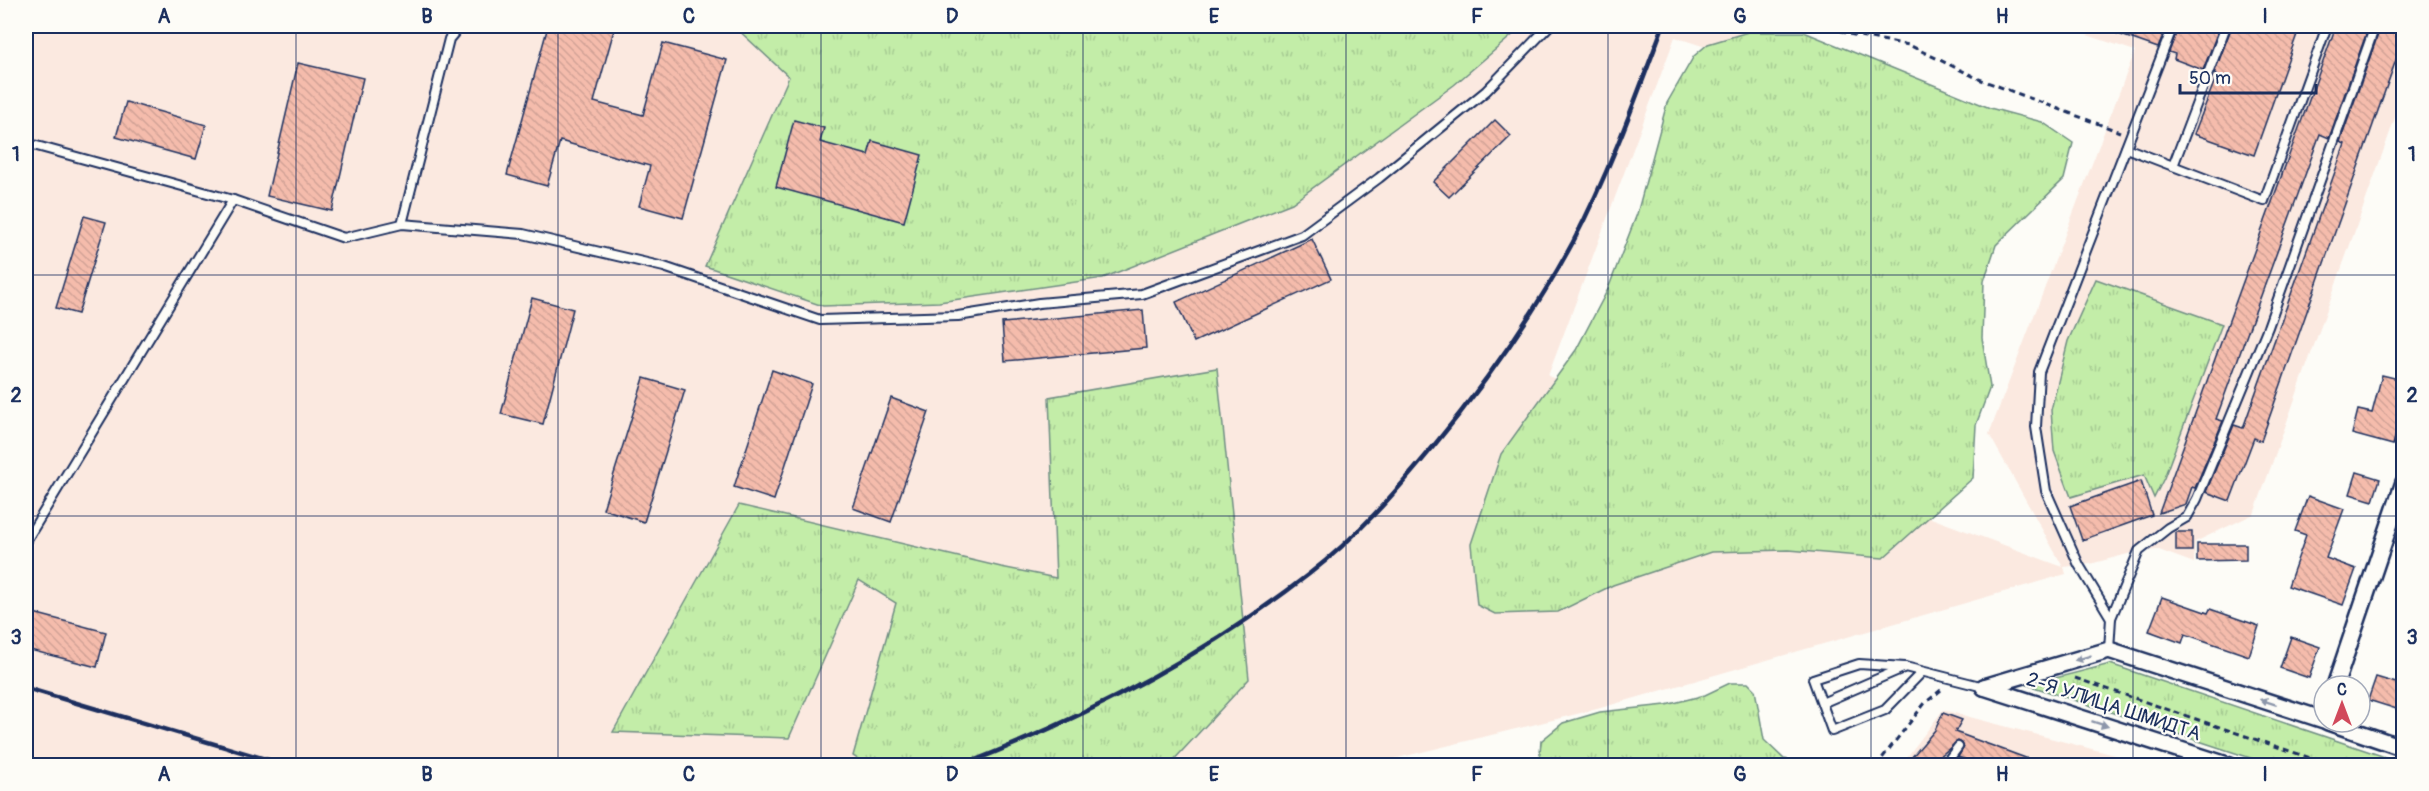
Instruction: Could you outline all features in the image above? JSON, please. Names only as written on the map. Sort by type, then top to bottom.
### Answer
[{"type":"street","points":[[2340,674],[2403,482]]},
{"type":"street","points":[[2109,650],[2312,717]]},
{"type":"street","name":"2-Я УЛИЦА ШМИДТА","points":[[1984,687],[2109,650]]},
{"type":"street","name":"2-Я УЛИЦА ШМИДТА","points":[[1984,687],[2221,764]]},
{"type":"street","points":[[2363,734],[2403,748]]},
{"type":"lane","points":[[402,224],[449,39],[460,26]]},
{"type":"lane","points":[[26,142],[233,200],[344,238],[402,224],[523,234],[664,267],[820,320],[958,316],[1039,303],[1142,294],[1302,235],[1379,178],[1486,91],[1549,26]]},
{"type":"lane","points":[[2111,618],[2079,565],[2046,490],[2036,428],[2039,372],[2173,26]]},
{"type":"lane","points":[[2173,166],[2226,26]]},
{"type":"lane","points":[[2126,148],[2264,201],[2327,26]]},
{"type":"lane","points":[[2109,650],[2111,618],[2139,551],[2168,528],[2187,518],[2197,499],[2268,327],[2374,26]]},
{"type":"lane","points":[[26,541],[233,200]]},
{"type":"lane","name":"2-Я УЛИЦА ШМИДТА","points":[[1922,672],[1885,710],[1832,731],[1813,679],[1859,664],[1905,667],[1984,687]]},
{"type":"lane","points":[[1822,703],[1905,667]]},
{"type":"lane","points":[[1944,765],[1958,747]]},
{"type":"lane","points":[[26,752],[29,765]]},
{"type":"path","points":[[1831,26],[1848,34],[1909,45],[1979,79],[2131,136]]},
{"type":"path","points":[[2074,678],[2334,765]]},
{"type":"path","points":[[1876,765],[1925,703],[1954,680]]},
{"type":"shaded area","points":[[26,26],[1767,26],[1754,63],[1675,37],[1548,376],[2063,567],[1989,434],[2135,51],[2060,26],[2403,26],[2404,93],[2254,514],[2195,542],[2194,563],[2159,550],[2139,551],[2090,564],[2064,567],[2066,574],[1597,709],[1369,765],[26,766]]},
{"type":"shaded area","points":[[1943,710],[2153,765],[1900,766]]},
{"type":"green space","points":[[734,26],[1523,26],[1454,85],[1292,203],[1103,278],[939,302],[823,306],[705,266],[789,77]]},
{"type":"green space","points":[[1748,32],[1804,32],[1990,108],[2042,122],[2073,143],[2064,179],[1996,245],[1984,281],[1982,338],[1990,387],[1976,425],[1973,478],[1883,558],[1789,550],[1711,552],[1613,585],[1558,612],[1495,614],[1477,605],[1471,544],[1501,454],[1576,350],[1608,289],[1637,214],[1667,103],[1694,56],[1708,44]]},
{"type":"green space","points":[[2096,279],[2222,324],[2164,478],[2154,498],[2144,475],[2071,497],[2054,451],[2051,410],[2068,341]]},
{"type":"green space","points":[[1217,368],[1249,679],[1169,765],[867,765],[853,756],[896,603],[859,580],[789,738],[613,732],[739,505],[1056,578],[1049,397]]},
{"type":"green space","points":[[2110,664],[2403,763],[2403,765],[2272,765],[2028,685]]},
{"type":"green space","points":[[1730,683],[1748,683],[1755,690],[1764,740],[1784,759],[1819,765],[1539,765],[1541,741],[1563,723],[1600,712],[1666,705],[1705,695]]},
{"type":"building","points":[[548,26],[598,26],[614,30],[594,102],[643,115],[663,43],[727,60],[683,218],[639,206],[650,166],[560,141],[547,186],[507,175]]},
{"type":"building","points":[[2101,26],[2167,26],[2158,48],[2101,28]]},
{"type":"building","points":[[2179,26],[2220,26],[2203,70],[2174,59],[2175,54],[2169,52]]},
{"type":"building","points":[[2232,26],[2300,26],[2254,155],[2194,134],[2217,75],[2214,74]]},
{"type":"building","points":[[2336,26],[2369,26],[2329,138],[2320,134],[2216,419],[2223,421],[2195,488],[2192,487],[2186,504],[2159,513]]},
{"type":"building","points":[[2381,26],[2403,26],[2403,40],[2261,441],[2254,438],[2230,501],[2206,492],[2234,425],[2243,428],[2345,144],[2340,142]]},
{"type":"building","points":[[298,63],[363,78],[332,211],[267,196]]},
{"type":"building","points":[[126,102],[206,125],[196,159],[116,137]]},
{"type":"building","points":[[794,120],[824,128],[820,142],[868,155],[872,141],[922,155],[904,222],[776,187]]},
{"type":"building","points":[[1495,120],[1511,136],[1449,197],[1433,182]]},
{"type":"building","points":[[84,216],[106,222],[78,314],[56,308]]},
{"type":"building","points":[[1312,239],[1331,279],[1194,342],[1176,302]]},
{"type":"building","points":[[532,298],[573,309],[543,424],[501,414]]},
{"type":"building","points":[[1143,310],[1146,348],[1005,361],[1002,323]]},
{"type":"building","points":[[772,370],[812,384],[774,500],[734,487]]},
{"type":"building","points":[[2382,375],[2403,380],[2403,415],[2401,414],[2393,445],[2352,434],[2358,410],[2372,413]]},
{"type":"building","points":[[644,378],[685,390],[644,522],[603,509]]},
{"type":"building","points":[[891,398],[929,412],[891,522],[853,508]]},
{"type":"building","points":[[2357,472],[2380,479],[2373,501],[2350,494]]},
{"type":"building","points":[[2141,481],[2152,515],[2082,540],[2070,506]]},
{"type":"building","points":[[2308,496],[2344,509],[2326,558],[2356,569],[2343,605],[2288,586],[2306,535],[2295,531]]},
{"type":"building","points":[[2176,532],[2192,532],[2192,551],[2176,551]]},
{"type":"building","points":[[2197,544],[2246,544],[2246,560],[2197,561]]},
{"type":"building","points":[[2162,597],[2208,613],[2210,609],[2259,626],[2249,656],[2185,634],[2182,643],[2149,631]]},
{"type":"building","points":[[26,611],[106,632],[97,667],[26,649]]},
{"type":"building","points":[[2291,637],[2320,647],[2309,678],[2280,668]]},
{"type":"building","points":[[2376,677],[2403,685],[2403,711],[2372,701],[2372,688]]},
{"type":"building","points":[[1943,713],[1962,720],[1955,732],[2042,765],[1980,765],[1958,757],[1964,747],[1958,741],[1930,765],[1905,765],[1935,730]]},
{"type":"railway","points":[[960,766],[1097,706],[1185,659],[1269,604],[1309,574],[1343,546],[1374,515],[1471,399],[1525,323],[1558,269],[1586,216],[1610,162],[1663,26]]},
{"type":"railway","points":[[26,688],[289,766]]}]
